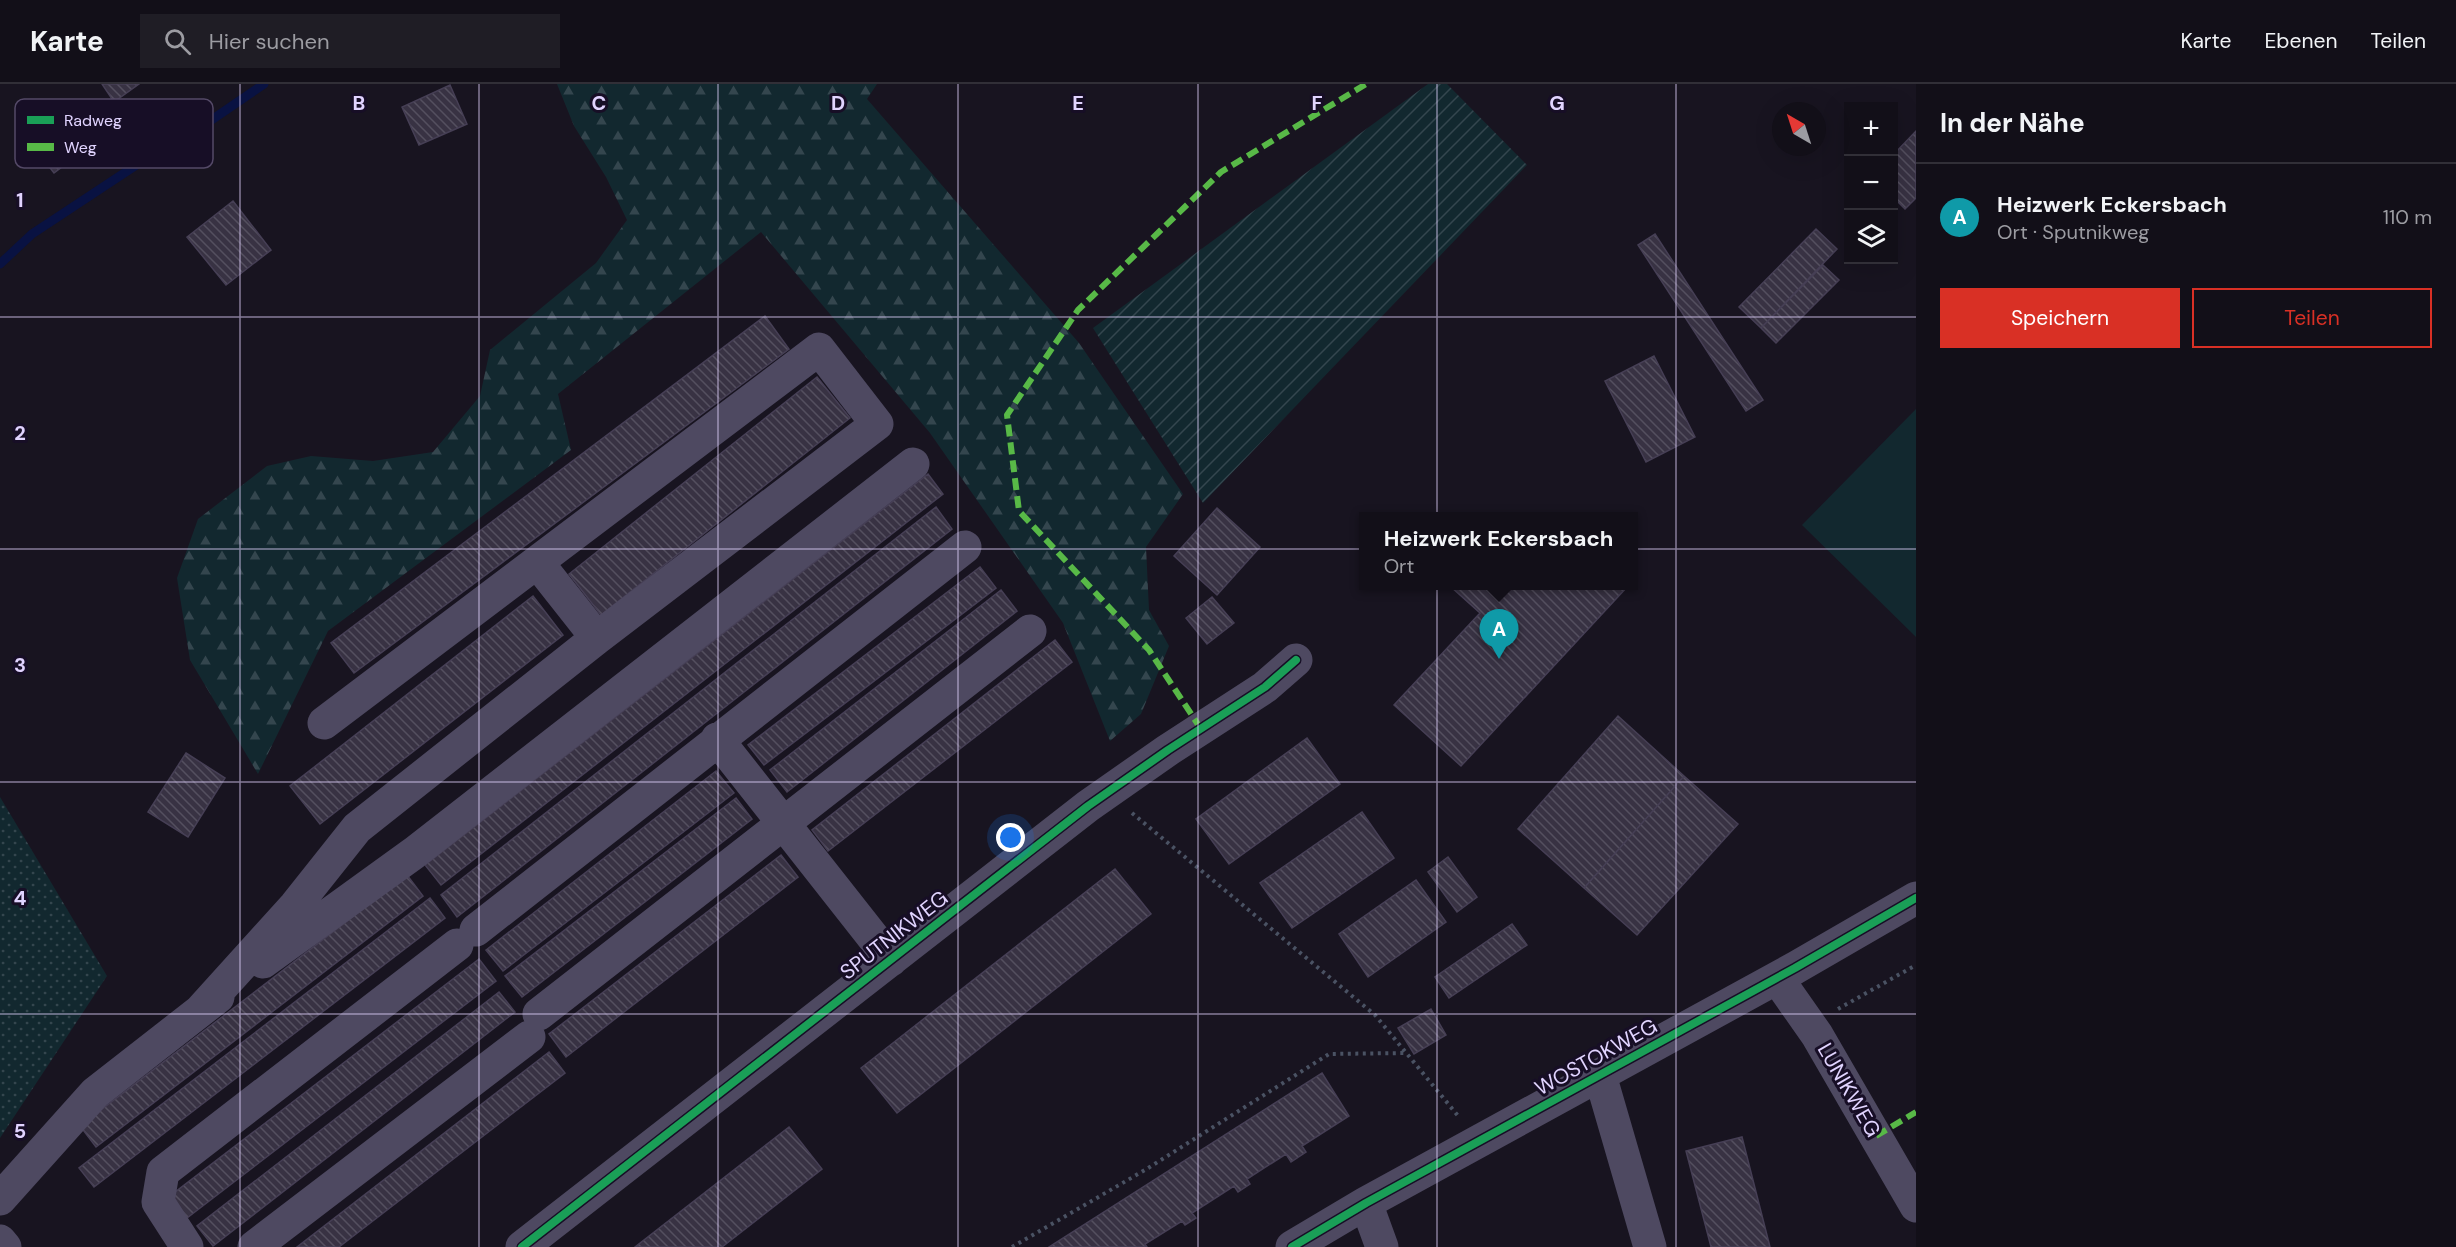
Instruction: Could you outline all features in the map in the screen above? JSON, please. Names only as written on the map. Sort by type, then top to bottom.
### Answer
[{"type":"street","points":[[200,1011],[295,906],[357,828],[597,638],[877,424],[819,349],[324,723]]},
{"type":"street","points":[[0,1199],[94,1093],[266,960],[414,853],[913,464]]},
{"type":"street","points":[[187,1247],[158,1202],[163,1172],[965,547]]},
{"type":"street","points":[[537,562],[597,638]]},
{"type":"street","points":[[254,1247],[534,1026],[785,823],[1030,631]]},
{"type":"street","name":"SPUTNIKWEG","points":[[522,1247],[1110,790],[1265,687],[1296,660]]},
{"type":"street","points":[[717,739],[891,960]]},
{"type":"street","name":"WOSTOKWEG","points":[[1292,1247],[1366,1203],[1777,978],[1916,898]]},
{"type":"street","name":"LUNIKWEG","points":[[1777,978],[1809,1024],[1916,1206]]},
{"type":"street","points":[[1600,1076],[1650,1247]]},
{"type":"street","points":[[1366,1203],[1382,1247]]},
{"type":"street","points":[[0,1241],[5,1247]]},
{"type":"path","points":[[1110,790],[1140,822],[1375,1015],[1479,1142]]},
{"type":"path","points":[[1809,1024],[1916,965]]},
{"type":"path","points":[[1012,1247],[1145,1170],[1329,1054],[1407,1053]]},
{"type":"green space","points":[[557,84],[877,84],[867,99],[1079,343],[1183,494],[1146,547],[1149,610],[1169,646],[1141,714],[1110,741],[1063,623],[930,433],[761,232],[558,394],[571,450],[328,631],[258,774],[190,660],[177,578],[198,519],[267,466],[311,456],[373,461],[433,452],[480,396],[490,350],[596,263],[627,220],[606,177],[574,126]]},
{"type":"green space","points":[[1428,84],[1447,84],[1527,165],[1203,503],[1093,328]]},
{"type":"green space","points":[[1916,409],[1916,637],[1802,525]]},
{"type":"green space","points":[[0,797],[107,976],[0,1138]]},
{"type":"building","points":[[102,84],[139,84],[118,99],[112,99]]},
{"type":"building","points":[[450,85],[467,124],[419,145],[402,107]]},
{"type":"building","points":[[1916,131],[1916,198],[1905,209],[1898,202],[1898,150]]},
{"type":"building","points":[[50,168],[61,168],[54,173]]},
{"type":"building","points":[[233,201],[271,250],[226,285],[187,237]]},
{"type":"building","points":[[1816,229],[1837,249],[1761,328],[1739,307]]},
{"type":"building","points":[[1655,234],[1763,400],[1746,411],[1638,245]]},
{"type":"building","points":[[1823,265],[1839,280],[1776,343],[1761,328]]},
{"type":"building","points":[[765,316],[789,349],[354,673],[331,643]]},
{"type":"building","points":[[1654,356],[1695,437],[1646,462],[1605,381]]},
{"type":"building","points":[[817,377],[850,418],[601,615],[569,574]]},
{"type":"building","points":[[928,474],[943,494],[441,885],[425,865]]},
{"type":"building","points":[[936,507],[952,529],[457,917],[441,895]]},
{"type":"building","points":[[1217,508],[1260,547],[1217,595],[1174,556]]},
{"type":"building","points":[[980,567],[996,588],[764,765],[748,745]]},
{"type":"building","points":[[1001,590],[1017,611],[787,792],[770,770]]},
{"type":"building","points":[[1454,590],[1624,590],[1461,766],[1394,705],[1480,613]]},
{"type":"building","points":[[533,596],[563,635],[320,824],[290,786]]},
{"type":"building","points":[[1212,597],[1234,623],[1207,644],[1186,618]]},
{"type":"building","points":[[1055,640],[1072,662],[828,851],[812,830]]},
{"type":"building","points":[[1618,716],[1684,776],[1584,888],[1518,829]]},
{"type":"building","points":[[1307,738],[1340,784],[1229,864],[1196,819]]},
{"type":"building","points":[[186,753],[225,778],[188,837],[148,812]]},
{"type":"building","points":[[716,771],[734,793],[503,971],[486,950]]},
{"type":"building","points":[[1684,776],[1738,824],[1637,935],[1584,888]]},
{"type":"building","points":[[736,798],[752,819],[522,997],[505,976]]},
{"type":"building","points":[[1362,812],[1394,858],[1292,928],[1260,883]]},
{"type":"building","points":[[781,855],[798,877],[566,1057],[549,1034]]},
{"type":"building","points":[[1448,857],[1477,897],[1457,912],[1428,872]]},
{"type":"building","points":[[1115,869],[1151,914],[897,1113],[861,1068]]},
{"type":"building","points":[[407,875],[423,896],[96,1147],[80,1126]]},
{"type":"building","points":[[1416,880],[1446,922],[1368,977],[1339,934]]},
{"type":"building","points":[[430,898],[445,918],[94,1187],[79,1168]]},
{"type":"building","points":[[1512,924],[1527,945],[1449,998],[1435,977]]},
{"type":"building","points":[[479,959],[496,981],[187,1218],[170,1196]]},
{"type":"building","points":[[499,992],[515,1012],[213,1246],[197,1226]]},
{"type":"building","points":[[1431,1009],[1446,1035],[1414,1054],[1398,1028]]},
{"type":"building","points":[[549,1052],[565,1073],[339,1247],[297,1247]]},
{"type":"building","points":[[1322,1073],[1349,1116],[1302,1146],[1306,1152],[1291,1162],[1286,1154],[1247,1179],[1250,1184],[1238,1192],[1234,1186],[1192,1213],[1196,1218],[1185,1225],[1182,1221],[1145,1244],[1147,1247],[1049,1247]]},
{"type":"building","points":[[789,1127],[822,1169],[722,1247],[635,1247]]},
{"type":"building","points":[[1742,1137],[1770,1247],[1711,1247],[1686,1151]]},
{"type":"waterway","points":[[213,119],[264,84]]},
{"type":"waterway","points":[[0,264],[32,234],[132,168]]},
{"type":"marked path","points":[[1201,729],[1149,650],[1019,511],[1007,415],[1078,310],[1221,172],[1366,84]]},
{"type":"marked path","points":[[1876,1136],[1916,1112]]},
{"type":"cycle path","points":[[522,1247],[1088,806],[1168,750],[1265,687],[1296,660]]},
{"type":"cycle path","points":[[1292,1247],[1366,1203],[1795,968],[1916,898]]},
{"type":"place","name":"Heizwerk Eckersbach","points":[[1499,659]]}]
